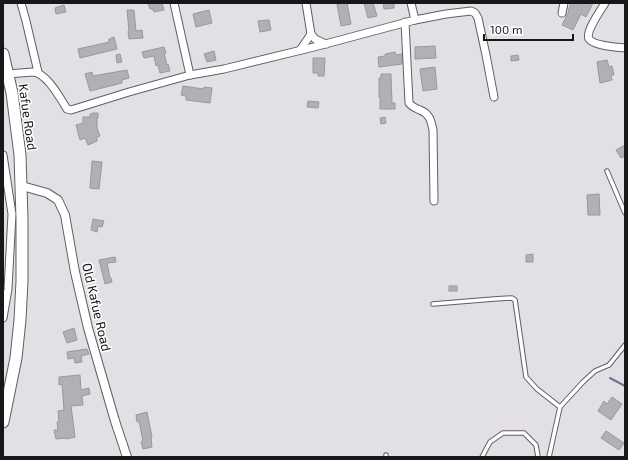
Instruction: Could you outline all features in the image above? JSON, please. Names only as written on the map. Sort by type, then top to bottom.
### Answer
[{"type":"highway","name":"Kafue Road","points":[[3,54],[7,74],[7,94],[20,155],[22,186],[22,281],[20,320],[16,358],[3,422]]},
{"type":"street","points":[[21,3],[38,72],[49,83],[69,110],[190,75],[224,69],[326,44],[405,22],[471,11],[478,18],[494,97]]},
{"type":"street","points":[[174,3],[190,75]]},
{"type":"street","points":[[300,50],[310,34],[306,3]]},
{"type":"street","points":[[411,3],[415,20]]},
{"type":"street","points":[[562,14],[564,3]]},
{"type":"street","points":[[606,3],[590,28],[588,35],[589,39],[597,44],[625,48]]},
{"type":"street","points":[[405,22],[409,103],[424,112],[431,119],[433,130],[434,201]]},
{"type":"street","points":[[310,34],[315,39],[326,44]]},
{"type":"street","points":[[7,74],[38,72]]},
{"type":"street","points":[[3,154],[12,214],[8,289],[3,318]]},
{"type":"street","name":"Old Kafue Road","points":[[22,186],[47,193],[58,200],[65,215],[75,272],[88,328],[127,457]]},
{"type":"lane","points":[[607,170],[625,213]]},
{"type":"lane","points":[[433,304],[512,298],[515,300],[526,377],[536,389],[560,407]]},
{"type":"lane","points":[[549,457],[560,407],[595,371],[609,365],[625,345]]},
{"type":"lane","points":[[482,457],[490,442],[503,434],[524,433],[536,445],[538,457]]},
{"type":"building","points":[[148,3],[162,3],[164,10],[154,12],[153,9],[150,9]]},
{"type":"building","points":[[347,3],[351,24],[341,26],[337,4]]},
{"type":"building","points":[[364,3],[373,3],[377,16],[368,18]]},
{"type":"building","points":[[383,3],[394,3],[394,8],[384,9]]},
{"type":"building","points":[[571,3],[593,3],[586,17],[581,14],[573,30],[562,25]]},
{"type":"building","points":[[64,5],[66,12],[56,14],[55,8]]},
{"type":"building","points":[[127,10],[134,10],[136,31],[142,30],[143,38],[129,39]]},
{"type":"building","points":[[209,10],[212,23],[196,27],[193,14]]},
{"type":"building","points":[[269,20],[271,30],[260,32],[258,21]]},
{"type":"building","points":[[114,37],[117,49],[80,58],[78,49],[109,42],[109,39]]},
{"type":"building","points":[[435,46],[436,58],[415,59],[415,47]]},
{"type":"building","points":[[164,47],[167,65],[168,64],[170,71],[160,73],[158,65],[156,66],[154,56],[144,58],[142,52]]},
{"type":"building","points":[[214,51],[216,60],[207,62],[204,54]]},
{"type":"building","points":[[395,52],[396,55],[402,54],[402,64],[379,67],[378,57]]},
{"type":"building","points":[[120,54],[122,62],[117,63],[116,55]]},
{"type":"building","points":[[518,55],[519,60],[511,61],[511,56]]},
{"type":"building","points":[[313,58],[325,58],[324,76],[318,76],[318,73],[313,73]]},
{"type":"building","points":[[607,60],[609,67],[612,66],[614,75],[611,75],[612,80],[600,83],[597,62]]},
{"type":"building","points":[[435,67],[437,89],[423,91],[420,69]]},
{"type":"building","points":[[127,70],[129,78],[122,80],[122,83],[90,91],[85,74],[92,72],[93,76]]},
{"type":"building","points":[[381,74],[391,74],[392,103],[395,103],[395,109],[380,109],[379,78],[381,78]]},
{"type":"building","points":[[183,86],[204,89],[204,87],[212,88],[210,103],[186,100],[186,96],[181,95]]},
{"type":"building","points":[[308,101],[319,102],[318,108],[307,107]]},
{"type":"building","points":[[98,113],[97,128],[100,136],[97,137],[97,141],[88,145],[85,138],[80,140],[76,125],[83,123],[83,117],[90,117],[90,114]]},
{"type":"building","points":[[385,117],[386,123],[381,124],[380,118]]},
{"type":"building","points":[[625,145],[625,156],[621,158],[616,150]]},
{"type":"building","points":[[92,161],[102,162],[99,189],[90,188]]},
{"type":"building","points":[[599,194],[600,215],[588,215],[587,195]]},
{"type":"building","points":[[93,219],[104,221],[102,227],[98,226],[97,232],[91,230]]},
{"type":"building","points":[[533,254],[533,262],[526,262],[526,255]]},
{"type":"building","points":[[115,257],[116,262],[107,263],[112,282],[105,284],[99,260]]},
{"type":"building","points":[[449,286],[457,286],[457,291],[449,291]]},
{"type":"building","points":[[74,328],[77,340],[67,343],[63,332]]},
{"type":"building","points":[[87,349],[89,354],[81,356],[82,362],[75,363],[74,358],[68,359],[67,352]]},
{"type":"building","points":[[80,375],[81,390],[89,388],[90,394],[82,396],[83,405],[71,406],[75,437],[56,439],[54,430],[58,430],[58,411],[64,410],[62,384],[59,385],[59,377]]},
{"type":"building","points":[[612,397],[622,404],[611,420],[598,411],[604,401],[607,404]]},
{"type":"building","points":[[147,412],[152,437],[152,447],[143,449],[139,421],[137,422],[136,415]]},
{"type":"building","points":[[606,431],[624,443],[619,450],[601,438]]},
{"type":"waterway","points":[[610,378],[625,386]]}]
